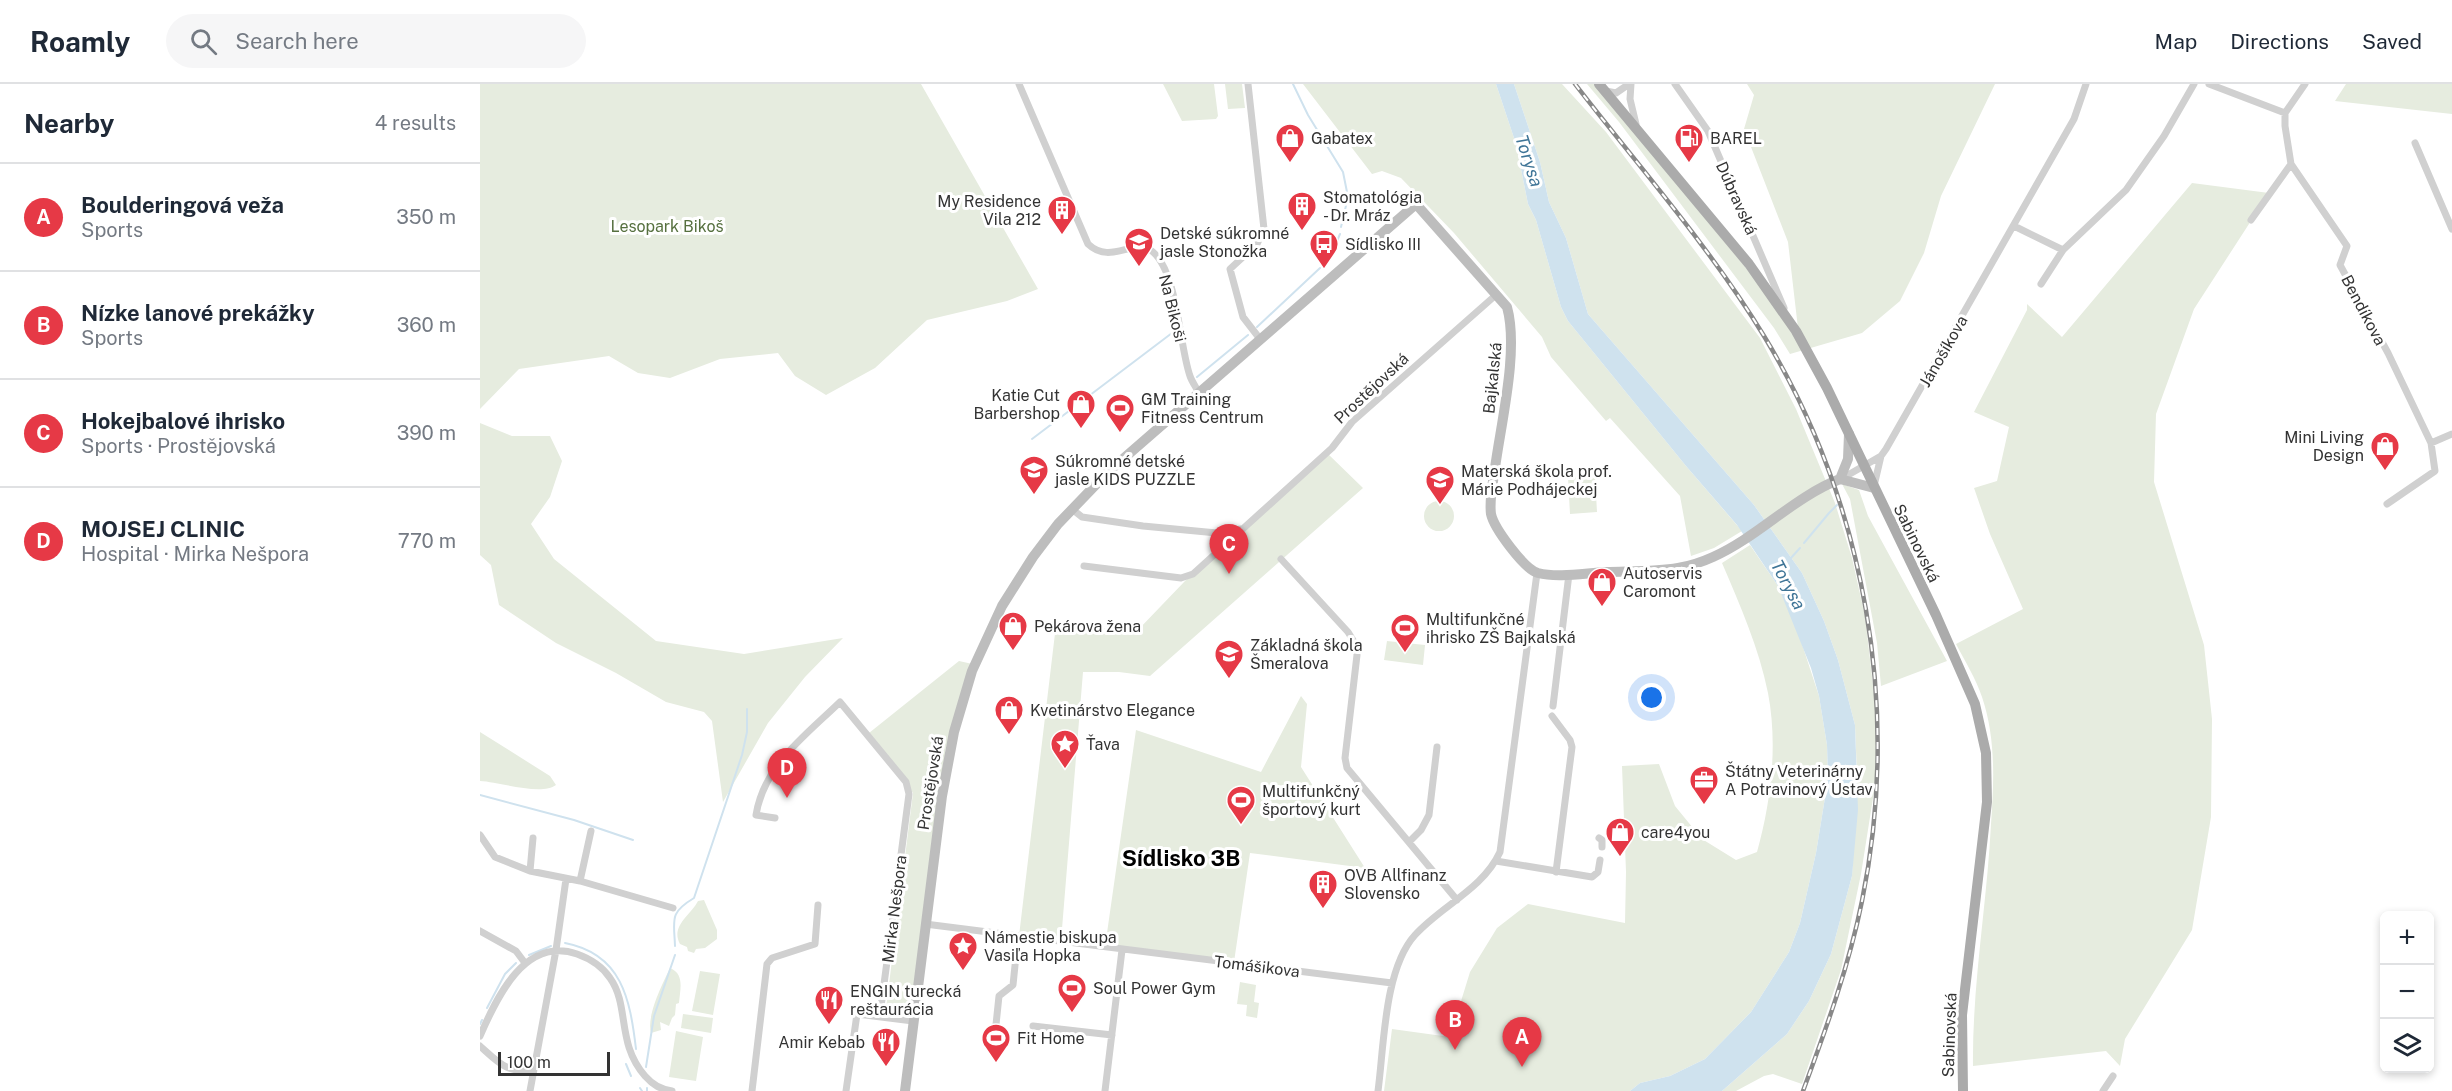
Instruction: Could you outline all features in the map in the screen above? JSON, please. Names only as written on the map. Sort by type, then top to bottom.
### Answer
[{"type":"main road","name":"Sabinovská","points":[[1602,86],[1738,250],[1788,318],[1815,365],[1849,434],[1961,670],[1977,711],[1984,743],[1987,802],[1962,1015],[1963,1091]]},
{"type":"street","name":"Na Bikoši","points":[[1019,84],[1088,244],[1096,252],[1107,254],[1139,247],[1146,248],[1152,250],[1159,258],[1176,309],[1191,378],[1199,393]]},
{"type":"street","points":[[1248,84],[1264,229],[1257,244],[1230,269],[1243,318],[1260,339]]},
{"type":"street","points":[[1602,86],[1616,93],[1630,84],[1633,114],[1640,132]]},
{"type":"street","name":"Dúbravská","points":[[1675,84],[1708,131],[1788,318]]},
{"type":"street","name":"Jánošíkova","points":[[1881,456],[2074,119],[2086,84]]},
{"type":"street","points":[[2041,284],[2063,250],[2126,190],[2164,136],[2194,84]]},
{"type":"street","points":[[2209,84],[2285,113],[2305,84]]},
{"type":"street","name":"Bendíkova","points":[[2285,113],[2291,164],[2347,246],[2340,265],[2388,353],[2430,443]]},
{"type":"street","points":[[2415,143],[2452,229]]},
{"type":"street","points":[[2251,220],[2291,164]]},
{"type":"street","name":"Prostějovská","points":[[905,1091],[942,796],[954,732],[972,672],[1002,606],[1042,545],[1072,509],[1108,472],[1416,204]]},
{"type":"street","name":"Bajkalská","points":[[1416,204],[1507,307],[1512,324],[1503,417],[1492,489],[1491,515],[1515,554],[1527,567],[1537,573]]},
{"type":"street","points":[[2014,226],[2063,250]]},
{"type":"street","name":"Prostějovská","points":[[1084,566],[1181,578],[1193,574],[1332,448],[1352,422],[1497,294]]},
{"type":"street","points":[[1840,479],[1848,459],[1849,434]]},
{"type":"street","points":[[2387,504],[2435,471],[2430,443],[2452,434]]},
{"type":"street","points":[[1378,1091],[1392,983],[1400,957],[1414,936],[1491,869],[1503,841],[1537,573],[1569,574],[1677,568],[1714,556],[1818,490],[1881,456]]},
{"type":"street","points":[[1840,479],[1874,488],[1881,456]]},
{"type":"street","points":[[1072,509],[1085,517],[1217,533],[1241,529]]},
{"type":"street","points":[[1217,533],[1221,548]]},
{"type":"street","points":[[1281,559],[1348,632],[1356,645],[1357,655],[1345,758],[1347,768],[1457,900]]},
{"type":"street","points":[[1553,706],[1569,574]]},
{"type":"street","name":"Mirka Nešpora","points":[[775,818],[756,815],[758,800],[778,762],[840,702],[906,782],[909,794],[881,1007],[883,1017]]},
{"type":"street","points":[[1551,716],[1570,740],[1572,747],[1556,872]]},
{"type":"street","points":[[1409,842],[1421,830],[1429,815],[1437,747]]},
{"type":"street","points":[[580,882],[591,831]]},
{"type":"street","points":[[480,835],[495,857],[530,871],[580,882],[673,908]]},
{"type":"street","points":[[530,871],[533,838]]},
{"type":"street","points":[[1599,838],[1602,840],[1602,847]]},
{"type":"street","points":[[1496,861],[1592,877],[1598,872],[1600,860]]},
{"type":"street","points":[[530,1091],[556,950],[566,879]]},
{"type":"street","points":[[752,1091],[767,964],[772,958],[816,944],[818,905]]},
{"type":"street","name":"Tomášikova","points":[[925,924],[1392,983]]},
{"type":"street","points":[[480,931],[516,951],[525,963]]},
{"type":"street","points":[[995,1034],[999,996],[1013,985],[1018,936]]},
{"type":"street","points":[[480,1036],[484,1017],[511,976],[525,963],[546,952],[556,950],[573,952],[601,967],[611,979],[632,1059],[659,1088],[672,1091]]},
{"type":"street","points":[[1105,1091],[1122,950]]},
{"type":"street","points":[[846,1091],[857,1014],[913,1021]]},
{"type":"street","points":[[898,1019],[911,1036]]},
{"type":"street","points":[[1034,1026],[1112,1035]]},
{"type":"street","points":[[480,1047],[510,1070],[519,1072],[534,1069]]},
{"type":"street","points":[[2103,1091],[2113,1076]]},
{"type":"green space","name":"Lesopark Bikoš","points":[[480,84],[921,84],[1038,289],[1007,301],[927,320],[875,368],[826,395],[795,376],[778,353],[720,359],[670,378],[638,373],[609,356],[519,369],[480,409]]},
{"type":"green space","points":[[1163,84],[1214,84],[1218,116],[1216,119],[1182,121]]},
{"type":"green space","points":[[1225,84],[1242,84],[1245,108],[1228,109]]},
{"type":"green space","points":[[1303,84],[1496,84],[1516,144],[1528,204],[1536,220],[1561,307],[1568,321],[1742,531],[1714,548],[1691,556],[1680,496],[1610,418],[1606,421],[1551,357],[1542,337],[1454,233],[1401,178],[1382,171],[1372,174]]},
{"type":"green space","points":[[1514,84],[1562,84],[1606,132],[1760,338],[1796,409],[1835,503],[1852,558],[1865,616],[1877,720],[1876,779],[1861,874],[1841,970],[1802,1084],[1773,1074],[1764,1076],[1736,1091],[1722,1091],[1787,1034],[1809,1001],[1831,954],[1852,876],[1857,775],[1855,725],[1838,660],[1824,621],[1802,573],[1754,505],[1588,314],[1566,238],[1549,202],[1540,162]]},
{"type":"green space","points":[[1587,84],[1595,84],[1742,263],[1799,337],[1788,242],[1744,129],[1754,95],[1747,84],[1995,84],[1941,196],[1924,253],[1900,301],[1862,333],[1790,354],[1774,328],[1619,122]]},
{"type":"green space","points":[[2346,84],[2452,84],[2452,114],[2335,101]]},
{"type":"green space","points":[[2192,183],[2269,193],[2194,309],[2156,414],[2154,482],[2204,645],[2212,719],[2211,817],[2192,930],[2125,1039],[2120,1066],[2106,1051],[1973,1066],[1977,975],[1989,854],[1993,760],[1990,728],[1982,697],[1956,644],[2023,609],[1990,534],[1974,488],[1997,481],[2009,427],[1974,412],[2027,310],[2027,304],[2062,337]]},
{"type":"green space","points":[[480,423],[512,436],[550,436],[562,461],[550,497],[531,524],[554,559],[656,641],[744,654],[843,638],[805,677],[768,723],[723,802],[712,721],[704,712],[666,702],[616,673],[556,643],[499,605],[491,565],[480,555]]},
{"type":"green space","points":[[1326,452],[1363,488],[1150,676],[1119,672],[1083,672],[1061,941],[1019,936],[1056,625],[1137,631],[1185,581]]},
{"type":"green space","points":[[1595,476],[1597,512],[1570,514],[1568,477]]},
{"type":"green space","points":[[1842,484],[1859,490],[1868,516],[1947,661],[1881,686],[1877,643],[1850,499]]},
{"type":"green space","points":[[1439,501],[1450,505],[1454,516],[1450,527],[1439,531],[1428,527],[1424,516],[1428,505]]},
{"type":"green space","points":[[1750,545],[1778,586],[1797,629],[1819,696],[1827,745],[1828,779],[1816,853],[1800,923],[1789,952],[1751,1012],[1705,1059],[1670,1076],[1640,1083],[1630,1091],[1384,1091],[1392,1029],[1450,1037],[1470,972],[1497,928],[1528,904],[1625,923],[1626,872],[1622,766],[1659,764],[1675,806],[1702,839],[1736,860],[1757,852],[1772,773],[1771,713],[1764,676],[1754,643],[1722,563]]},
{"type":"green space","name":"Multifunkčné ihrisko ZŠ Bajkalská","points":[[1387,641],[1425,645],[1423,665],[1384,660]]},
{"type":"green space","points":[[959,661],[977,665],[946,747],[915,1018],[885,1016],[913,793],[869,733]]},
{"type":"green space","points":[[1301,696],[1307,704],[1301,767],[1365,868],[1250,853],[1234,962],[1105,947],[1136,730],[1261,772]]},
{"type":"green space","points":[[480,732],[550,776],[556,785],[549,788],[531,789],[480,781]]},
{"type":"green space","points":[[704,900],[717,930],[717,939],[705,948],[696,949],[694,953],[680,944],[679,926],[698,901]]},
{"type":"green space","points":[[670,968],[680,978],[679,1003],[676,1004],[675,1015],[669,1026],[660,1022],[661,1030],[651,1033],[653,1009]]},
{"type":"green space","points":[[700,971],[720,974],[713,1015],[692,1011]]},
{"type":"green space","points":[[1240,982],[1256,985],[1254,1002],[1259,1003],[1257,1018],[1246,1016],[1247,1005],[1237,1004]]},
{"type":"green space","points":[[683,1014],[713,1018],[711,1033],[681,1028]]},
{"type":"green space","points":[[676,1031],[703,1037],[696,1081],[669,1077]]},
{"type":"water","name":"Torysa","points":[[1496,84],[1514,84],[1540,162],[1549,202],[1566,238],[1588,314],[1754,505],[1802,573],[1824,621],[1838,660],[1855,725],[1858,810],[1852,876],[1831,954],[1809,1001],[1787,1034],[1722,1091],[1630,1091],[1640,1083],[1670,1076],[1705,1059],[1751,1012],[1789,952],[1800,923],[1816,853],[1828,779],[1827,745],[1819,696],[1811,668],[1778,586],[1737,525],[1568,321],[1561,307],[1536,220],[1528,204],[1516,144]]},
{"type":"waterway","points":[[1293,84],[1308,115],[1343,172],[1348,197],[1341,227]]},
{"type":"waterway","points":[[1334,248],[1340,234]]},
{"type":"waterway","points":[[1257,327],[1320,268]]},
{"type":"waterway","points":[[1032,439],[1172,333]]},
{"type":"waterway","points":[[1197,377],[1248,335]]},
{"type":"waterway","points":[[1804,543],[1837,505]]},
{"type":"waterway","name":"Torysa","points":[[1790,559],[1800,548]]},
{"type":"waterway","points":[[675,946],[675,918],[680,908],[694,898],[742,755],[747,732],[747,709]]},
{"type":"waterway","points":[[480,795],[574,820],[633,840]]},
{"type":"waterway","points":[[565,943],[599,957],[620,981],[626,996],[636,1049]]},
{"type":"waterway","points":[[529,955],[551,946]]},
{"type":"waterway","points":[[646,1067],[654,1016],[675,955]]},
{"type":"waterway","points":[[487,1008],[505,974],[516,963]]},
{"type":"waterway","points":[[480,1024],[482,1020]]},
{"type":"waterway","points":[[626,1064],[631,1076]]},
{"type":"railway","points":[[1575,84],[1697,239],[1764,336],[1799,401],[1828,468],[1850,538],[1866,610],[1875,682],[1877,755],[1873,828],[1862,901],[1851,949],[1803,1091]]},
{"type":"place","name":"Gabatex","points":[[1290,164]]},
{"type":"place","name":"BAREL","points":[[1689,164]]},
{"type":"place","name":"Stomatológia - Dr. Mráz","points":[[1302,232]]},
{"type":"place","name":"My Residence Vila 212","points":[[1062,236]]},
{"type":"place","name":"Detské súkromné jasle Stonožka","points":[[1139,268]]},
{"type":"place","name":"Sídlisko III","points":[[1324,270]]},
{"type":"place","name":"Katie Cut Barbershop","points":[[1081,430]]},
{"type":"place","name":"GM Training Fitness Centrum","points":[[1120,434]]},
{"type":"place","name":"Mini Living Design","points":[[2385,472]]},
{"type":"place","name":"Súkromné detské jasle KIDS PUZZLE","points":[[1034,496]]},
{"type":"place","name":"Materská škola prof. Márie Podhájeckej","points":[[1440,506]]},
{"type":"place","name":"Hokejbalové ihrisko","points":[[1229,574]]},
{"type":"place","name":"Autoservis Caromont","points":[[1602,608]]},
{"type":"place","name":"Pekárova žena","points":[[1013,652]]},
{"type":"place","name":"Multifunkčné ihrisko ZŠ Bajkalská","points":[[1405,654]]},
{"type":"place","name":"Základná škola Šmeralova","points":[[1229,680]]},
{"type":"place","name":"Kvetinárstvo Elegance","points":[[1009,736]]},
{"type":"place","name":"Ťava","points":[[1065,770]]},
{"type":"place","name":"MOJSEJ CLINIC","points":[[787,798]]},
{"type":"place","name":"Štátny Veterinárny A Potravinový Ústav","points":[[1704,806]]},
{"type":"place","name":"Multifunkčný športový kurt","points":[[1241,826]]},
{"type":"place","name":"care4you","points":[[1620,858]]},
{"type":"place","name":"OVB Allfinanz Slovensko","points":[[1323,910]]},
{"type":"place","name":"Námestie biskupa Vasiľa Hopka","points":[[963,972]]},
{"type":"place","name":"Soul Power Gym","points":[[1072,1014]]},
{"type":"place","name":"ENGIN turecká reštaurácia","points":[[829,1026]]},
{"type":"place","name":"Nízke lanové prekážky","points":[[1455,1050]]},
{"type":"place","name":"Fit Home","points":[[996,1064]]},
{"type":"place","name":"Boulderingová veža","points":[[1522,1067]]},
{"type":"place","name":"Amir Kebab","points":[[886,1068]]},
{"type":"district","name":"Sídlisko 3B","points":[[1181,858]]}]
